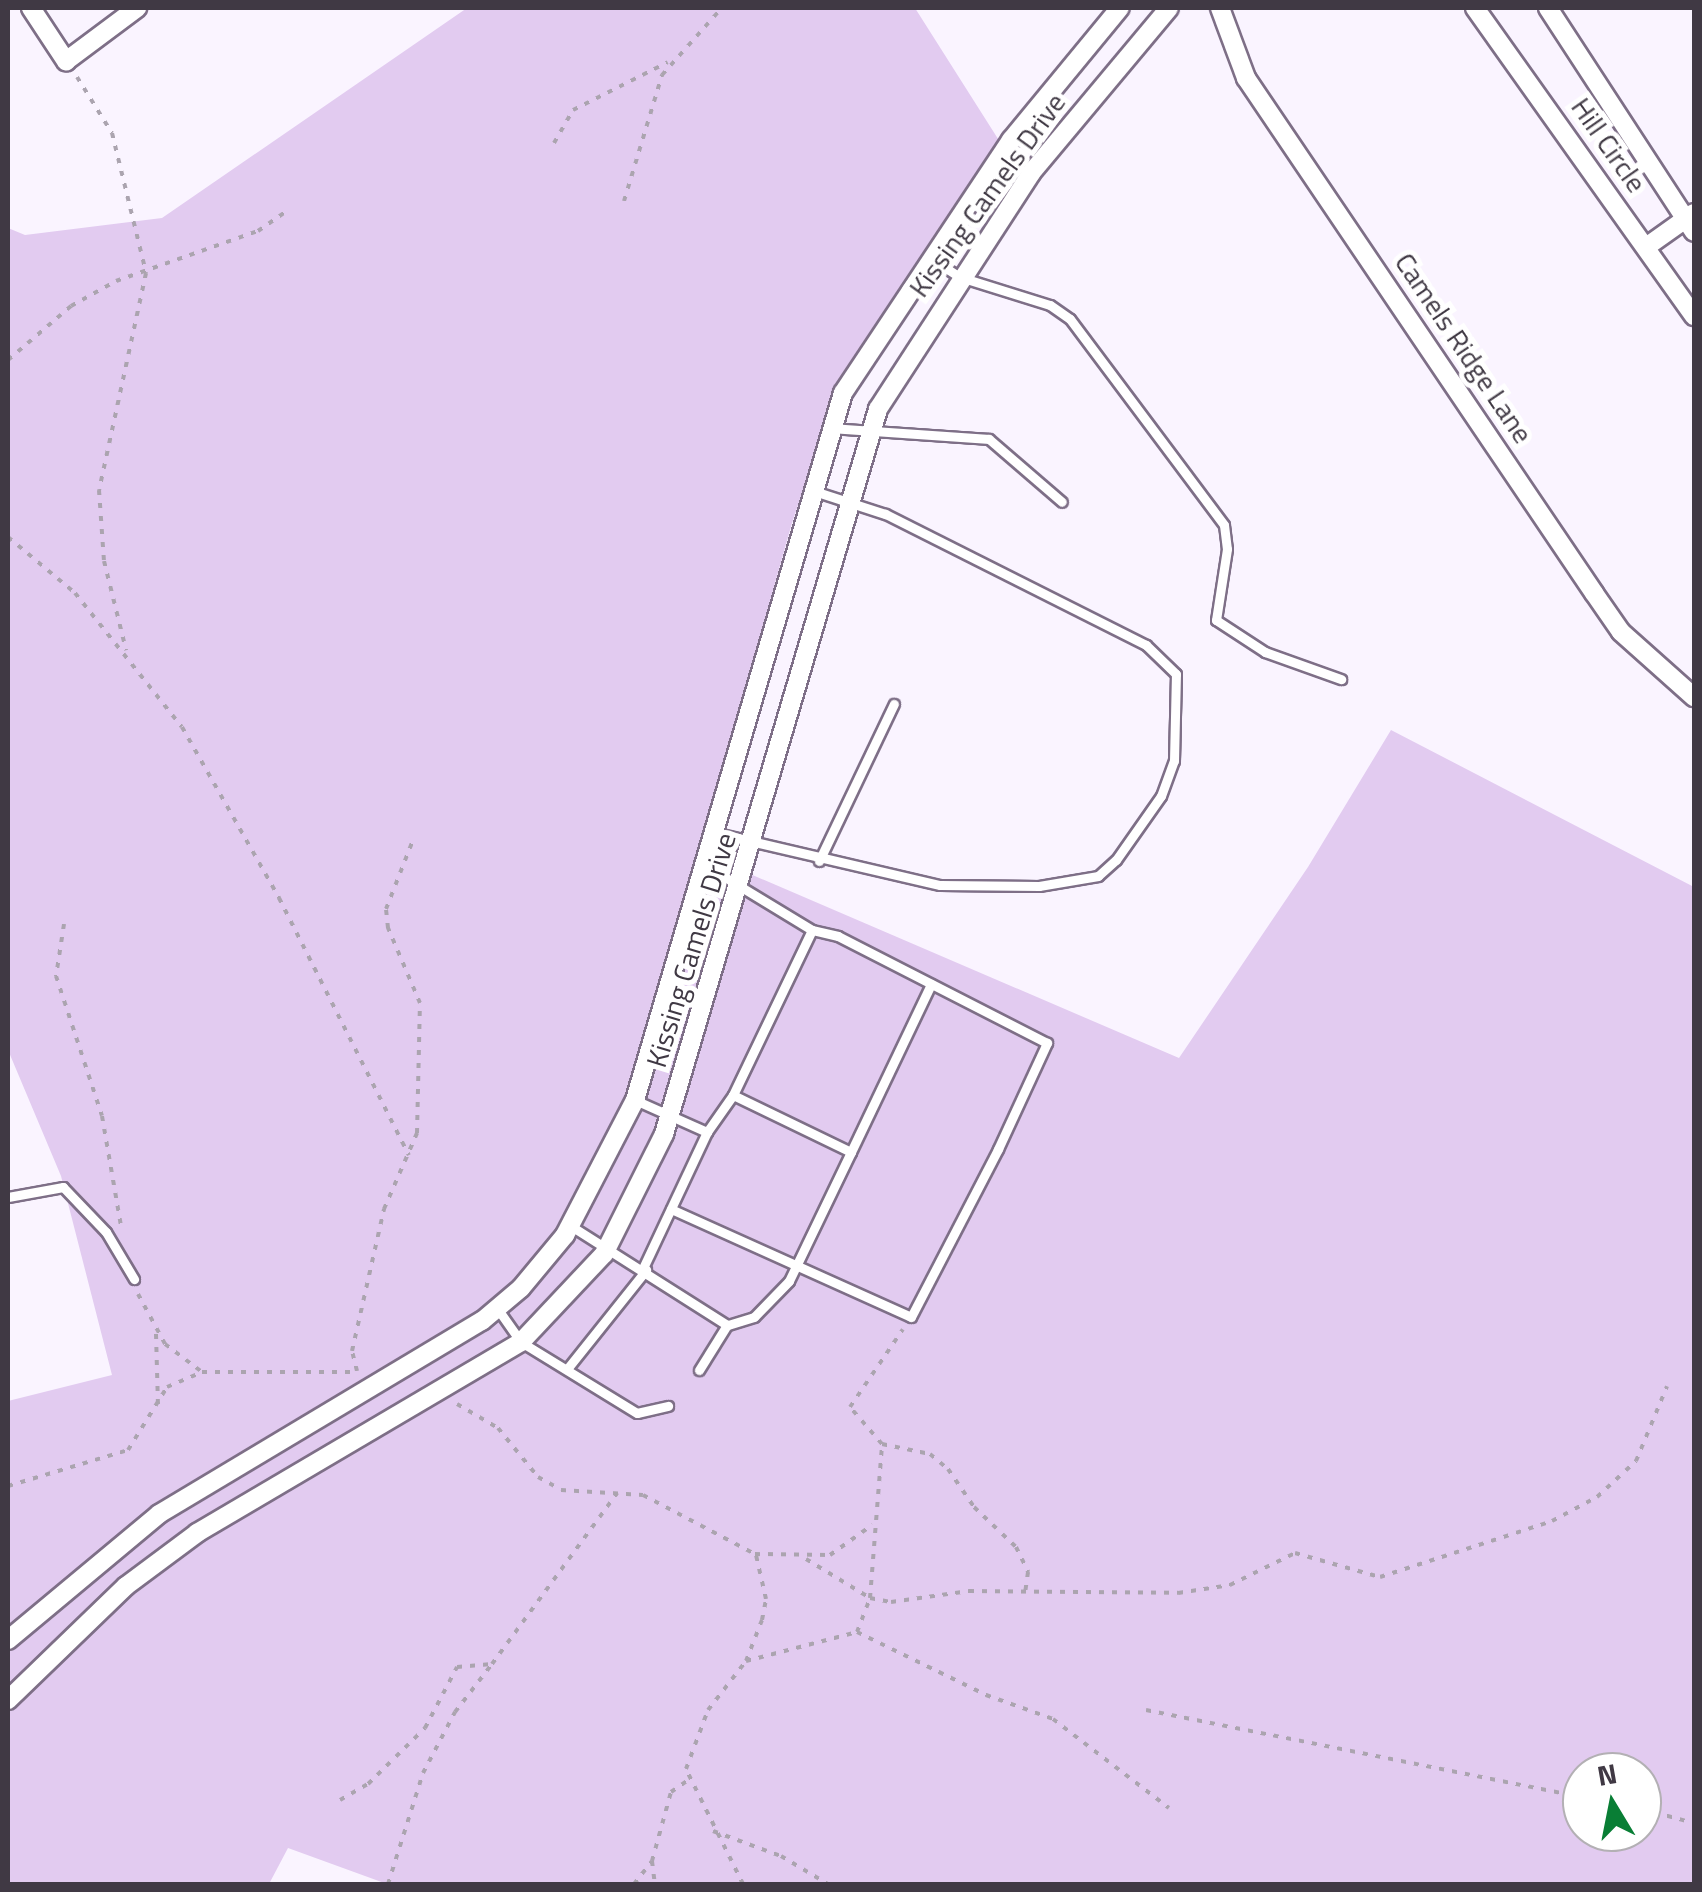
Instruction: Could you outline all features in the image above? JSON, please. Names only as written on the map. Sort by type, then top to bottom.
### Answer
[{"type":"street","points":[[31,8],[66,61],[137,8]]},
{"type":"street","name":"Kissing Camels Drive","points":[[8,1640],[159,1514],[383,1381],[497,1308],[571,1226],[635,1100],[812,490],[856,367],[1044,98],[1120,8]]},
{"type":"street","name":"Kissing Camels Drive","points":[[8,1700],[126,1586],[197,1533],[521,1342],[608,1246],[670,1117],[868,435],[899,369],[1031,173],[1169,8]]},
{"type":"street","name":"Camels Ridge Lane","points":[[1220,8],[1246,78],[1594,593],[1621,632],[1694,697]]},
{"type":"street","name":"Hill Circle","points":[[1475,8],[1694,316]]},
{"type":"street","name":"Hill Circle","points":[[1548,8],[1692,222]]},
{"type":"street","points":[[1646,247],[1692,222]]},
{"type":"lane","points":[[929,258],[960,277],[1050,305],[1070,319],[1214,505],[1227,548],[1216,620],[1265,652],[1341,679]]},
{"type":"lane","points":[[831,428],[868,435],[935,432],[989,439],[1062,502]]},
{"type":"lane","points":[[712,832],[819,861],[940,885],[1039,886],[1098,876],[1116,860],[1161,796],[1174,761],[1176,674],[1146,645],[846,501],[812,490]]},
{"type":"lane","points":[[819,861],[894,704]]},
{"type":"lane","points":[[671,1209],[912,1317],[1046,1043],[838,936],[812,930],[703,863]]},
{"type":"lane","points":[[567,1369],[644,1269],[708,1132],[733,1095],[812,930]]},
{"type":"lane","points":[[699,1370],[727,1325],[754,1317],[796,1266],[931,984]]},
{"type":"lane","points":[[733,1095],[851,1152]]},
{"type":"lane","points":[[635,1100],[708,1132]]},
{"type":"lane","points":[[8,1198],[63,1187],[106,1232],[134,1279]]},
{"type":"lane","points":[[571,1226],[727,1325]]},
{"type":"lane","points":[[497,1308],[521,1342],[637,1413],[668,1406]]},
{"type":"path","points":[[554,143],[572,110],[671,61],[719,11]]},
{"type":"path","points":[[66,61],[112,133],[146,273],[99,490],[104,561],[129,658]]},
{"type":"path","points":[[624,201],[671,61]]},
{"type":"path","points":[[8,360],[71,306],[258,231],[288,210]]},
{"type":"path","points":[[8,536],[74,593],[182,727],[234,815],[408,1155]]},
{"type":"path","points":[[356,1371],[352,1350],[384,1209],[417,1133],[420,1003],[388,928],[386,909],[413,840]]},
{"type":"path","points":[[64,924],[56,976],[88,1061],[126,1244]]},
{"type":"path","points":[[134,1279],[156,1332],[158,1409]]},
{"type":"path","points":[[912,1317],[850,1407],[882,1444],[930,1454],[948,1469],[974,1507],[1016,1547],[1028,1572],[1025,1593]]},
{"type":"path","points":[[156,1332],[202,1372]]},
{"type":"path","points":[[8,1486],[109,1460],[128,1450],[158,1409],[167,1387],[202,1372],[356,1371],[383,1381]]},
{"type":"path","points":[[437,1395],[498,1428],[538,1477],[561,1490],[591,1496],[618,1491],[644,1495],[756,1554],[806,1560],[870,1598],[1178,1593],[1230,1584],[1295,1553],[1380,1577],[1552,1521],[1598,1497],[1636,1462],[1668,1386]]},
{"type":"path","points":[[857,1632],[870,1598],[872,1526],[882,1444]]},
{"type":"path","points":[[388,1884],[423,1774],[455,1712],[618,1491]]},
{"type":"path","points":[[806,1560],[851,1546],[872,1526]]},
{"type":"path","points":[[743,1884],[713,1832],[686,1769],[708,1710],[746,1661],[766,1599],[756,1554]]},
{"type":"path","points":[[746,1661],[857,1632],[986,1695],[1053,1719],[1169,1808]]},
{"type":"path","points":[[340,1800],[368,1784],[425,1728],[457,1668],[492,1664]]},
{"type":"path","points":[[1146,1710],[1562,1792]]},
{"type":"path","points":[[634,1884],[652,1861],[672,1792],[688,1780]]},
{"type":"path","points":[[1662,1814],[1694,1823]]},
{"type":"path","points":[[713,1832],[781,1856],[828,1884]]},
{"type":"path","points":[[652,1861],[655,1884]]},
{"type":"shaded area","points":[[467,8],[915,8],[1000,142],[842,374],[792,523],[699,852],[1179,1058],[1308,867],[1391,730],[1694,887],[1694,1884],[387,1884],[288,1848],[269,1884],[8,1884],[8,1401],[112,1375],[61,1176],[8,1050],[8,228],[25,235],[162,218]]}]
